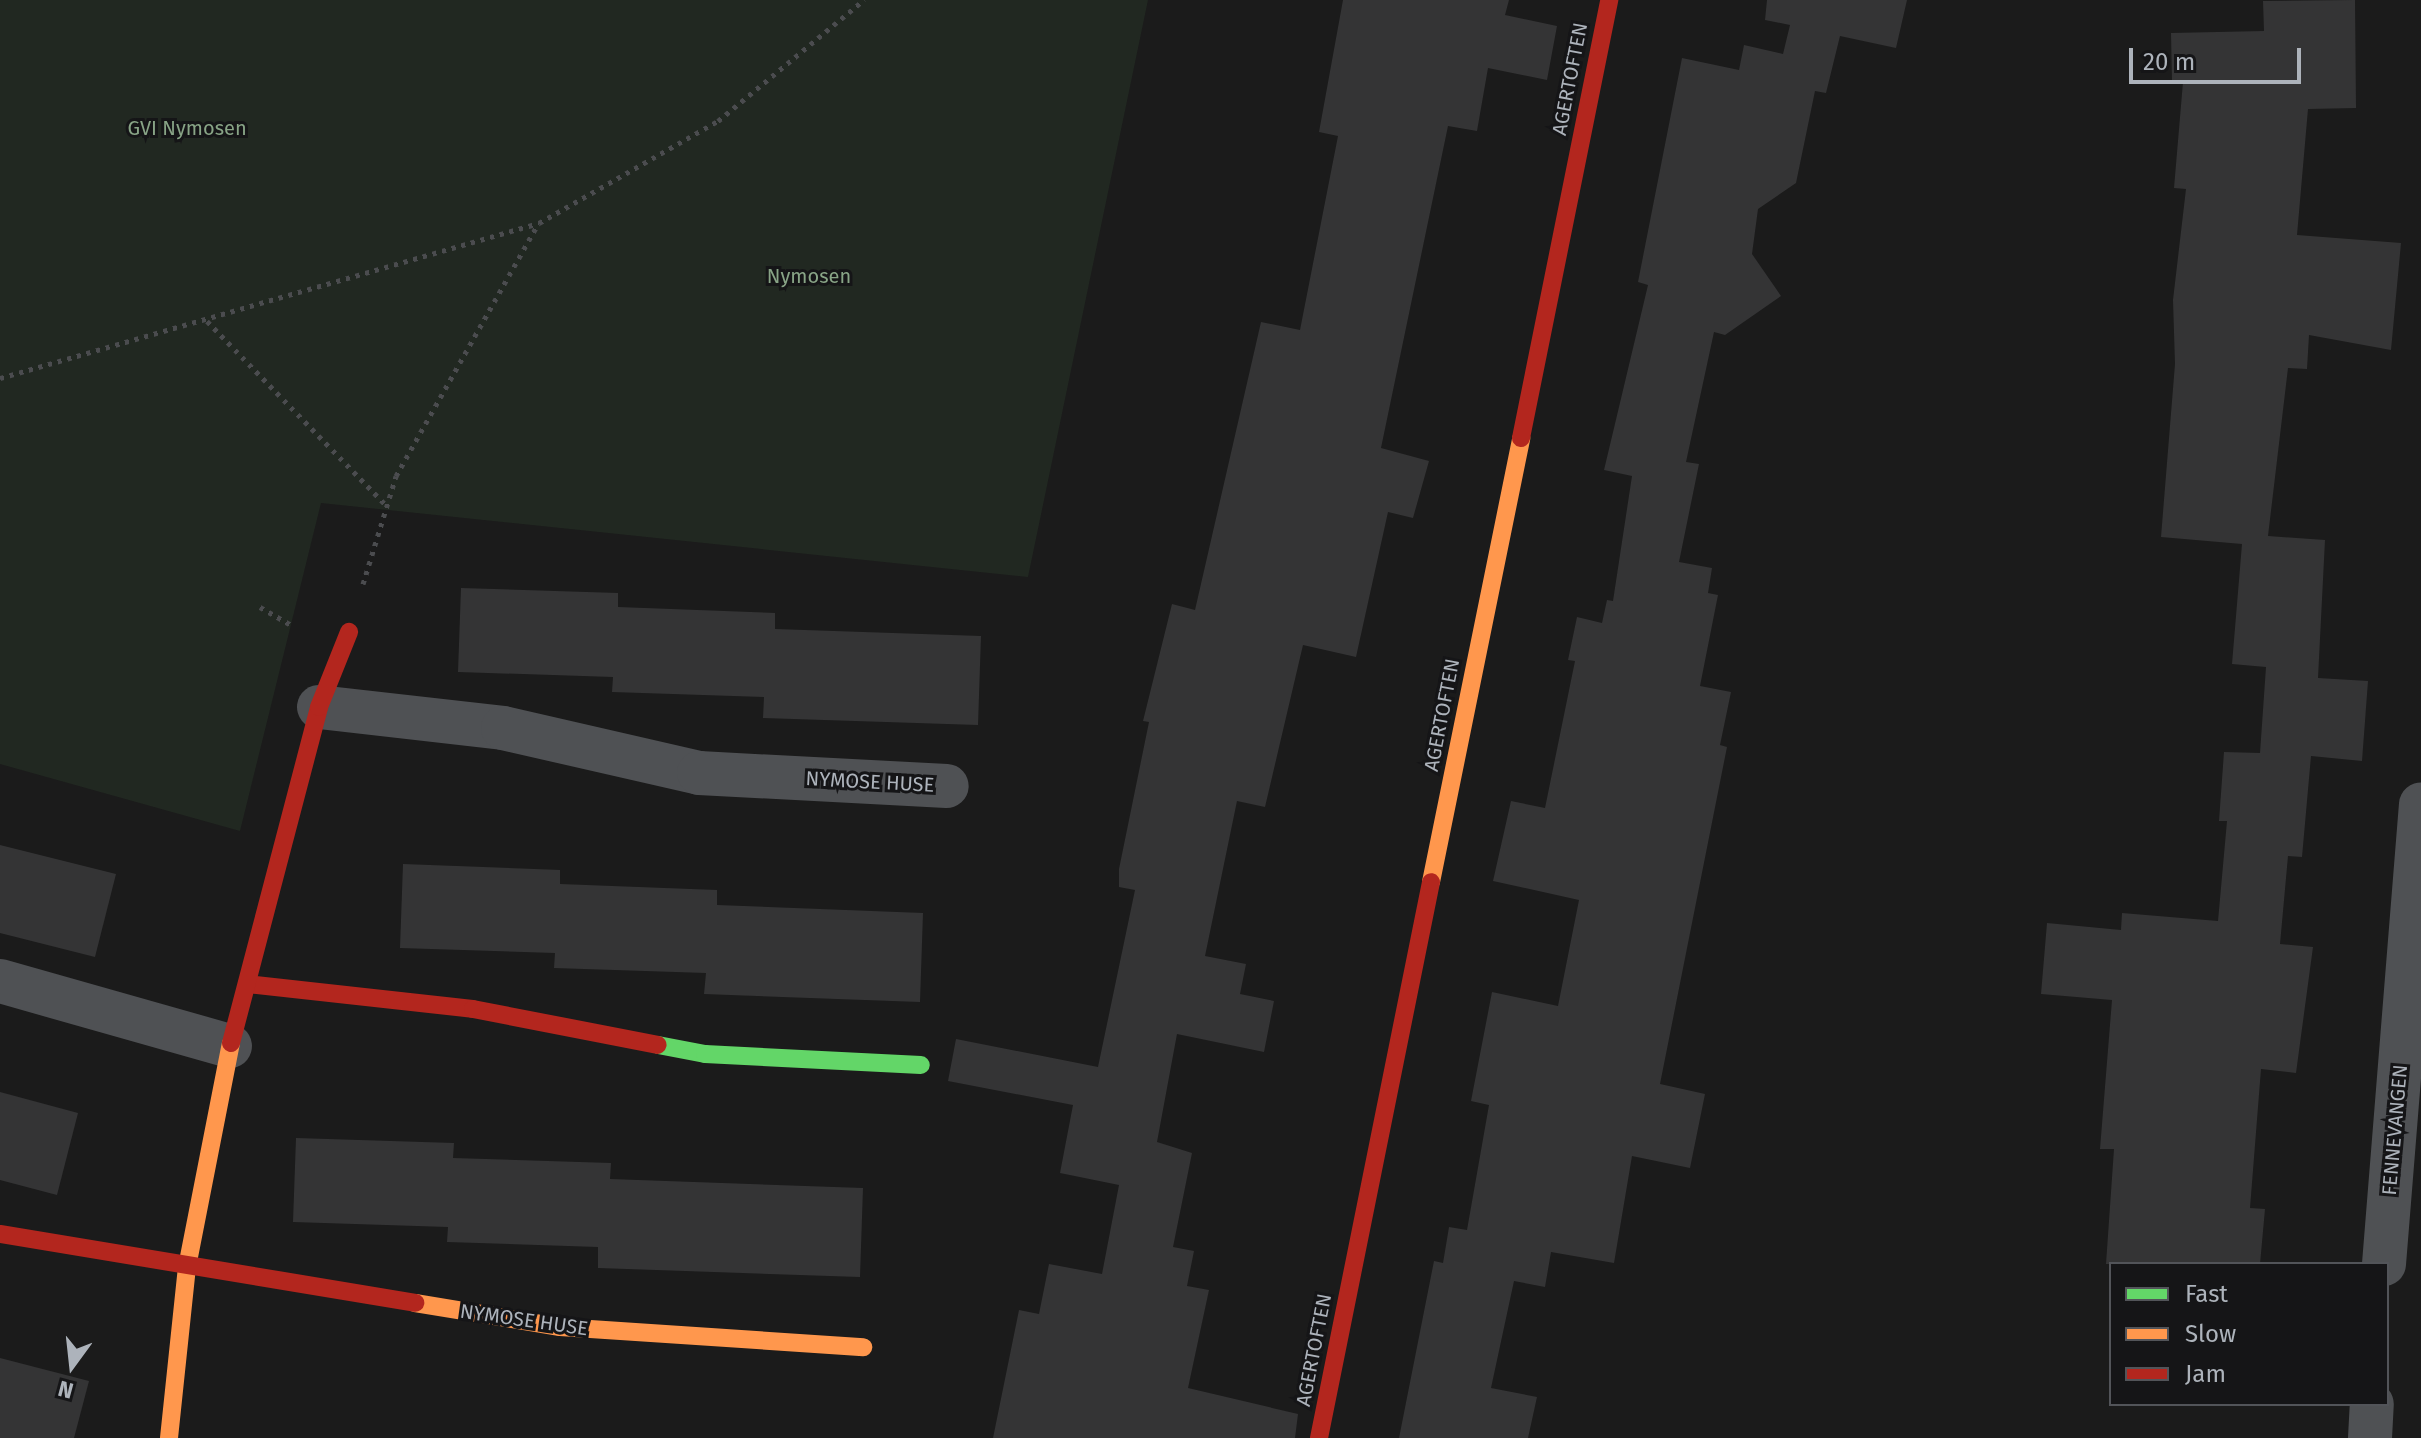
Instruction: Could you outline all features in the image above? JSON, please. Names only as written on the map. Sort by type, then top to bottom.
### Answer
[{"type":"street","name":"AGERTOFTEN","points":[[1319,1438],[1609,0]]},
{"type":"street","points":[[169,1438],[187,1267],[230,1046],[319,707],[349,632]]},
{"type":"street","name":"NYMOSE HUSE","points":[[319,707],[503,728],[699,773],[947,786]]},
{"type":"street","name":"FENNEVANGEN","points":[[2384,1262],[2421,804]]},
{"type":"street","points":[[0,981],[230,1046]]},
{"type":"street","points":[[247,984],[473,1009],[705,1054],[921,1065]]},
{"type":"street","name":"NYMOSE HUSE","points":[[0,1234],[560,1327],[863,1347]]},
{"type":"street","points":[[2370,1438],[2372,1406]]},
{"type":"path","points":[[0,378],[207,321],[539,223],[718,121],[864,0]]},
{"type":"path","points":[[349,632],[396,476],[539,223]]},
{"type":"path","points":[[207,321],[387,506]]},
{"type":"green space","name":"Nymosen","points":[[0,0],[1148,0],[1028,577],[321,503],[240,831],[0,764]]},
{"type":"building","points":[[1343,0],[1509,0],[1505,15],[1557,26],[1547,80],[1488,68],[1477,131],[1448,126],[1381,448],[1429,461],[1413,518],[1388,512],[1356,657],[1303,645],[1265,807],[1237,801],[1205,956],[1246,964],[1240,994],[1274,1001],[1264,1052],[1177,1034],[1157,1142],[1192,1153],[1173,1247],[1194,1251],[1187,1286],[1209,1290],[1188,1388],[1298,1414],[1295,1438],[993,1438],[1019,1310],[1039,1314],[1049,1264],[1102,1274],[1119,1185],[1060,1173],[1073,1105],[948,1081],[956,1039],[1098,1067],[1135,890],[1119,887],[1119,869],[1149,722],[1143,721],[1172,604],[1195,610],[1261,322],[1300,330],[1338,136],[1319,132]]},
{"type":"building","points":[[1767,0],[1907,0],[1896,48],[1840,36],[1826,93],[1815,91],[1796,183],[1758,209],[1752,254],[1781,296],[1725,335],[1714,332],[1686,462],[1699,464],[1679,562],[1712,568],[1708,593],[1718,595],[1700,686],[1731,692],[1720,745],[1727,747],[1660,1084],[1705,1094],[1690,1168],[1632,1156],[1614,1263],[1551,1252],[1545,1287],[1514,1281],[1491,1388],[1537,1397],[1528,1438],[1399,1438],[1434,1261],[1443,1263],[1449,1227],[1467,1230],[1489,1105],[1471,1101],[1492,992],[1558,1006],[1579,900],[1493,881],[1511,801],[1545,808],[1575,661],[1568,660],[1577,617],[1602,623],[1607,600],[1613,601],[1632,476],[1604,470],[1648,285],[1638,282],[1682,58],[1739,70],[1744,45],[1783,54],[1790,25],[1765,20]]},
{"type":"building","points":[[2355,0],[2356,108],[2308,109],[2297,235],[2401,243],[2391,350],[2309,335],[2307,369],[2288,368],[2268,536],[2325,540],[2318,678],[2368,681],[2362,761],[2311,756],[2302,857],[2288,856],[2280,944],[2313,947],[2296,1073],[2261,1069],[2250,1208],[2265,1209],[2260,1262],[2106,1264],[2114,1149],[2100,1149],[2112,1000],[2041,994],[2047,923],[2121,930],[2122,913],[2218,921],[2227,821],[2219,821],[2224,752],[2260,753],[2266,667],[2232,664],[2242,544],[2161,537],[2175,364],[2173,300],[2186,189],[2174,188],[2183,82],[2172,82],[2171,33],[2264,31],[2263,1]]},
{"type":"building","points":[[461,588],[618,593],[618,607],[775,613],[775,629],[981,636],[978,725],[763,718],[764,697],[612,692],[613,677],[458,672]]},
{"type":"building","points":[[0,845],[116,874],[95,957],[0,933]]},
{"type":"building","points":[[403,864],[560,870],[560,884],[717,890],[717,905],[923,913],[920,1002],[704,994],[706,973],[554,968],[555,953],[400,948]]},
{"type":"building","points":[[0,1092],[78,1113],[57,1195],[0,1180]]},
{"type":"building","points":[[296,1138],[454,1143],[453,1158],[611,1163],[610,1179],[863,1188],[860,1277],[598,1268],[598,1247],[447,1242],[448,1227],[293,1222]]},
{"type":"building","points":[[0,1358],[89,1381],[74,1438],[0,1438]]},
{"type":"traffic: fast","points":[[658,1045],[705,1054],[921,1065]]},
{"type":"traffic: slow","points":[[1431,882],[1521,438]]},
{"type":"traffic: slow","points":[[169,1438],[187,1267],[231,1043]]},
{"type":"traffic: slow","points":[[415,1303],[560,1327],[863,1347]]},
{"type":"traffic: jam","points":[[1521,438],[1609,0]]},
{"type":"traffic: jam","points":[[231,1043],[319,707],[349,632]]},
{"type":"traffic: jam","points":[[1319,1438],[1431,882]]},
{"type":"traffic: jam","points":[[247,984],[473,1009],[658,1045]]},
{"type":"traffic: jam","points":[[0,1234],[415,1303]]},
{"type":"park label","name":"GVI Nymosen","points":[[187,128]]}]
